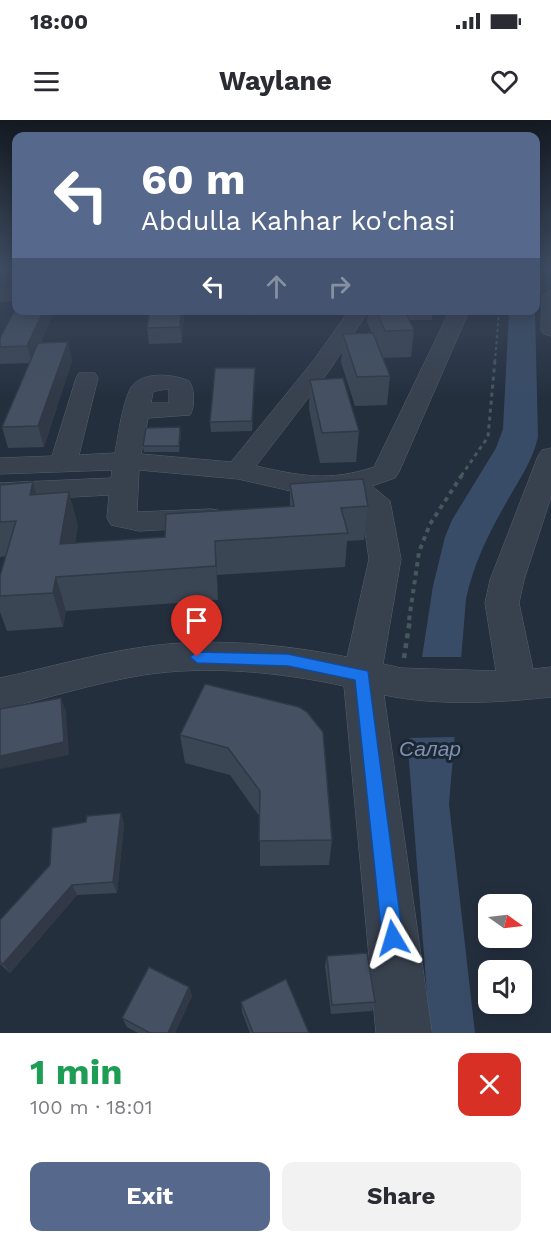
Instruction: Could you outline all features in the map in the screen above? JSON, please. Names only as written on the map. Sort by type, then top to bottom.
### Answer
[{"type":"street","points":[[549,314],[551,330]]},
{"type":"street","points":[[238,471],[321,366],[357,315]]},
{"type":"street","points":[[0,492],[124,474],[238,471],[304,484],[350,484],[385,472],[456,315]]},
{"type":"street","points":[[63,463],[87,378]]},
{"type":"street","points":[[136,411],[124,474],[122,518],[139,522],[238,517]]},
{"type":"street","points":[[0,694],[143,662],[197,657],[288,660],[382,679],[517,685],[501,603],[551,456]]},
{"type":"street","points":[[0,466],[63,463],[124,474]]},
{"type":"street","points":[[350,484],[375,501],[386,559],[382,679],[404,1033]]},
{"type":"path","points":[[382,679],[419,552],[430,524],[446,496],[488,437],[499,315]]},
{"type":"water","name":"Салар","points":[[509,315],[535,315],[538,437],[526,468],[484,546],[466,599],[449,804],[475,1033],[430,1033],[408,748],[433,586],[445,537],[452,520],[496,448],[503,429]]},
{"type":"pier","points":[[420,657],[463,657],[456,737],[406,738]]},
{"type":"building","points":[[12,315],[42,315],[27,346],[0,347],[0,338]]},
{"type":"building","points":[[149,315],[181,315],[180,327],[147,328]]},
{"type":"building","points":[[378,315],[406,315],[414,330],[385,331]]},
{"type":"building","points":[[373,333],[390,376],[357,377],[343,334]]},
{"type":"building","points":[[68,342],[38,426],[2,427],[38,343]]},
{"type":"building","points":[[215,368],[255,368],[252,421],[210,422]]},
{"type":"building","points":[[343,378],[359,431],[322,433],[310,380]]},
{"type":"building","points":[[180,427],[179,446],[143,446],[146,428]]},
{"type":"building","points":[[363,479],[368,506],[341,508],[348,533],[215,541],[216,566],[56,577],[53,593],[0,596],[0,576],[16,521],[0,522],[0,485],[33,482],[30,495],[69,492],[60,544],[165,537],[166,514],[294,506],[290,484]]},
{"type":"building","points":[[205,684],[299,707],[307,712],[323,732],[332,840],[259,841],[260,791],[228,748],[180,735]]},
{"type":"building","points":[[61,698],[64,742],[0,756],[0,709]]},
{"type":"building","points":[[121,813],[113,882],[72,885],[3,964],[0,962],[0,920],[50,865],[52,828],[86,822],[87,816]]},
{"type":"building","points":[[367,953],[375,1002],[332,1005],[327,956]]},
{"type":"building","points":[[149,967],[189,987],[168,1033],[150,1033],[122,1018]]},
{"type":"building","points":[[286,979],[309,1033],[253,1033],[241,1002]]},
{"type":"route","points":[[197,657],[288,660],[362,675],[393,938]]}]
